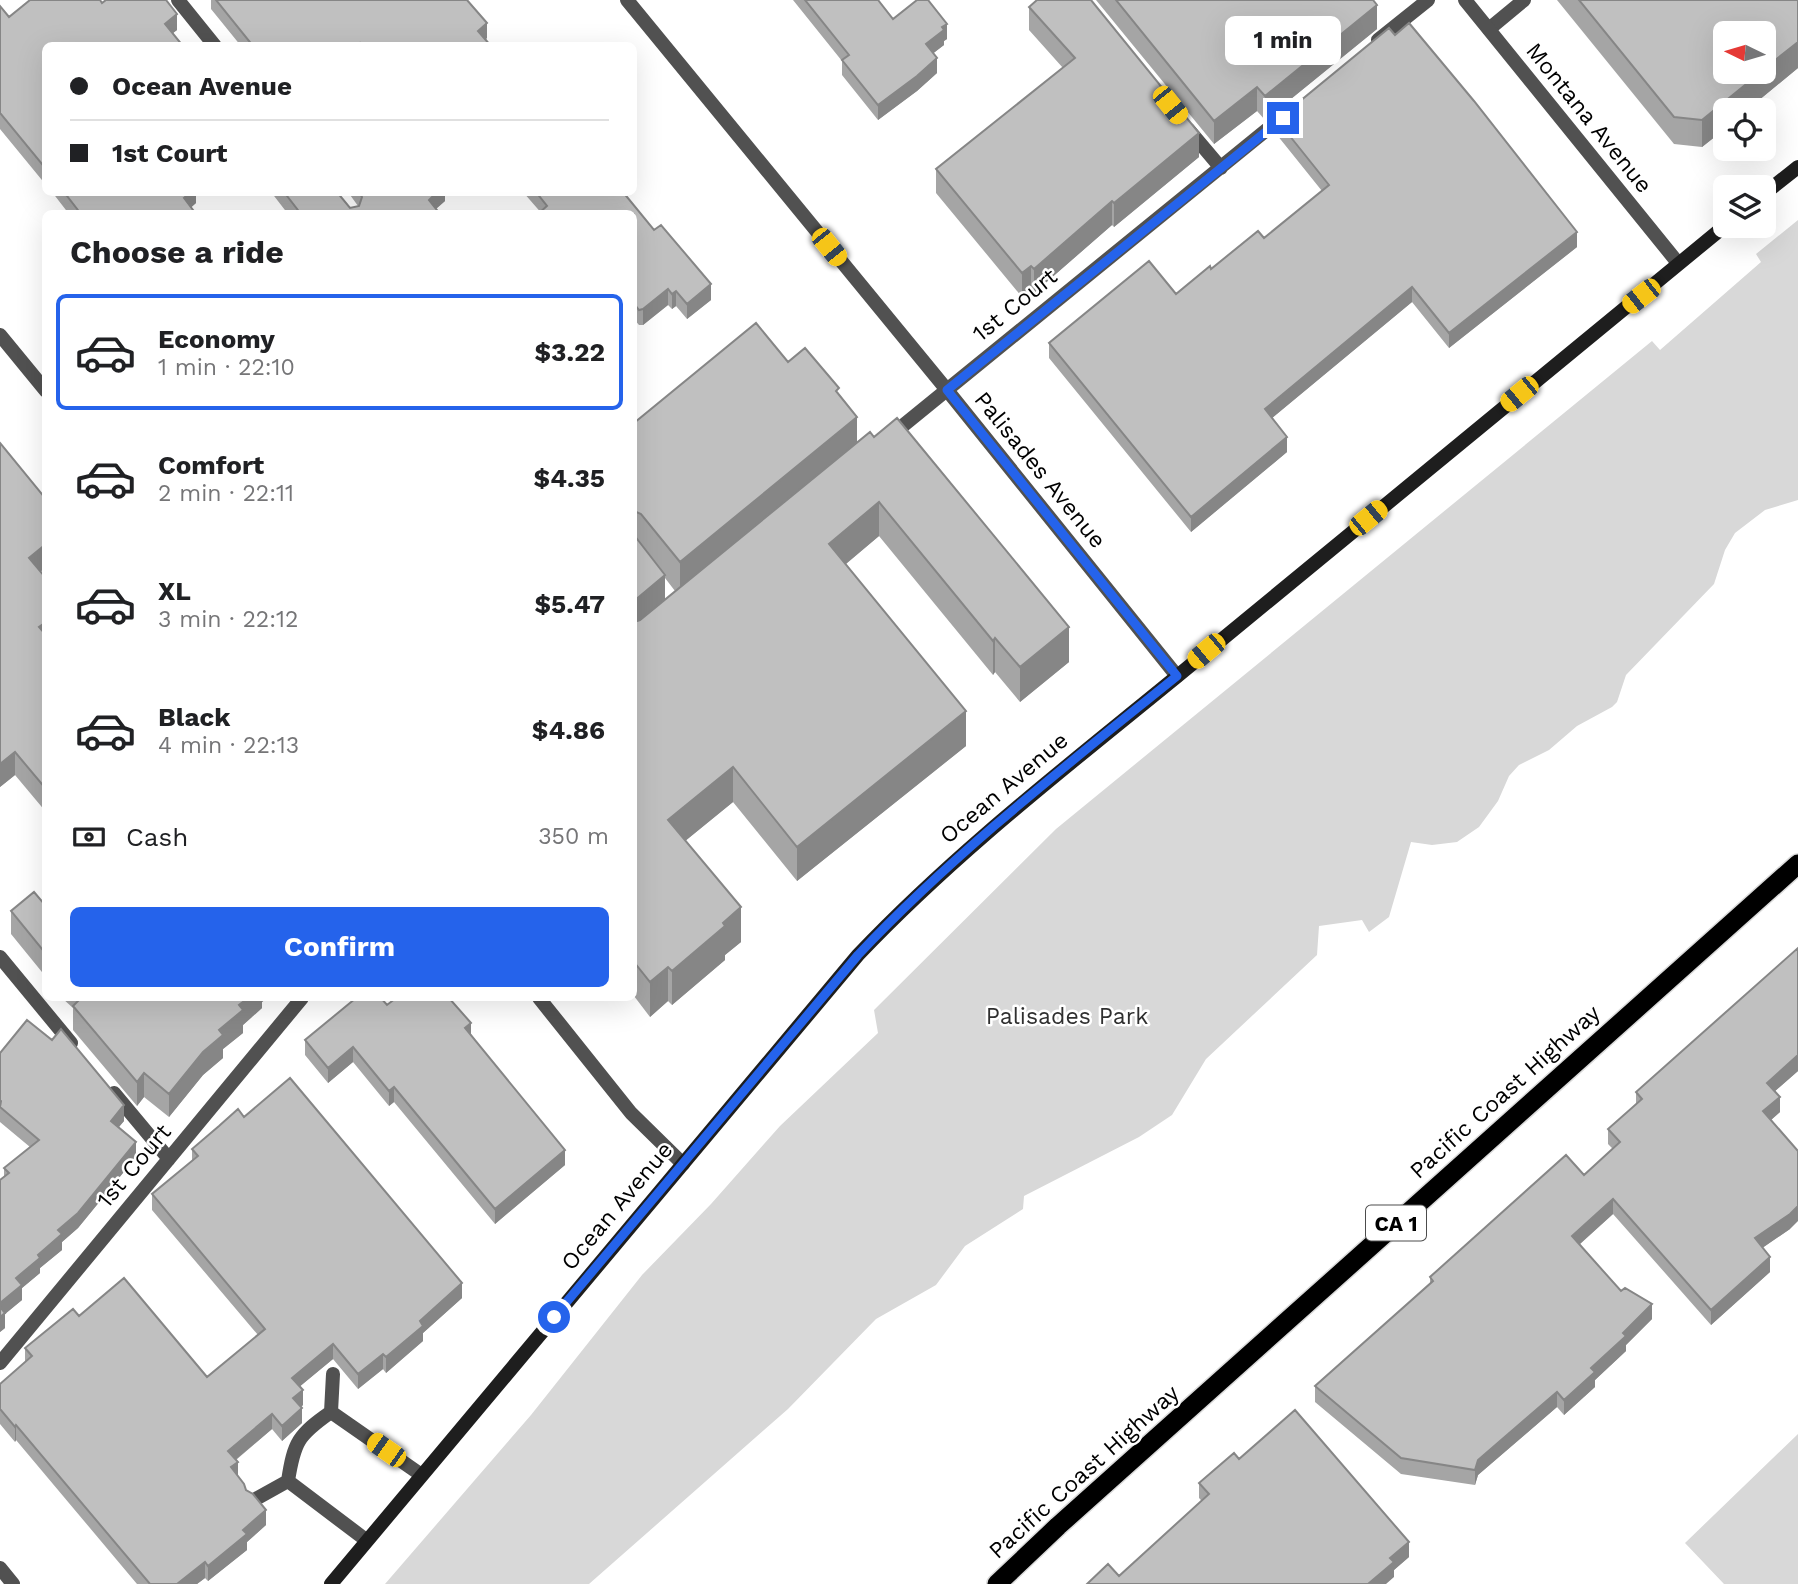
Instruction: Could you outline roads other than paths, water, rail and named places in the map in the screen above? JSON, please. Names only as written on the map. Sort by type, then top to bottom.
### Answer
[{"type":"highway","name":"Pacific Coast Highway","points":[[997,1584],[1058,1526],[1798,864]]},
{"type":"main road","points":[[1776,184],[1798,167]]},
{"type":"main road","name":"Ocean Avenue","points":[[331,1584],[858,955],[904,907],[969,847],[1713,235]]},
{"type":"street","points":[[178,0],[212,42]]},
{"type":"street","name":"Palisades Avenue","points":[[627,0],[1177,676]]},
{"type":"street","points":[[1365,50],[1428,0]]},
{"type":"street","name":"Montana Avenue","points":[[1465,0],[1678,263]]},
{"type":"street","points":[[1489,29],[1524,0]]},
{"type":"street","name":"1st Court","points":[[883,442],[1303,101]]},
{"type":"street","points":[[1178,116],[1220,168]]},
{"type":"street","points":[[0,335],[42,386]]},
{"type":"street","points":[[0,957],[80,1053]]},
{"type":"street","name":"1st Court","points":[[0,1363],[300,1001]]},
{"type":"street","points":[[541,1001],[631,1113],[683,1164]]},
{"type":"street","points":[[107,1085],[169,1159]]},
{"type":"street","points":[[331,1412],[333,1374]]},
{"type":"street","points":[[331,1412],[421,1474]]},
{"type":"street","points":[[288,1481],[293,1450],[308,1428],[331,1412]]},
{"type":"street","points":[[254,1500],[288,1481]]},
{"type":"street","points":[[288,1481],[366,1540]]},
{"type":"street","points":[[0,1568],[13,1584]]},
{"type":"park label","name":"Palisades Park","points":[[1067,1016]]}]
